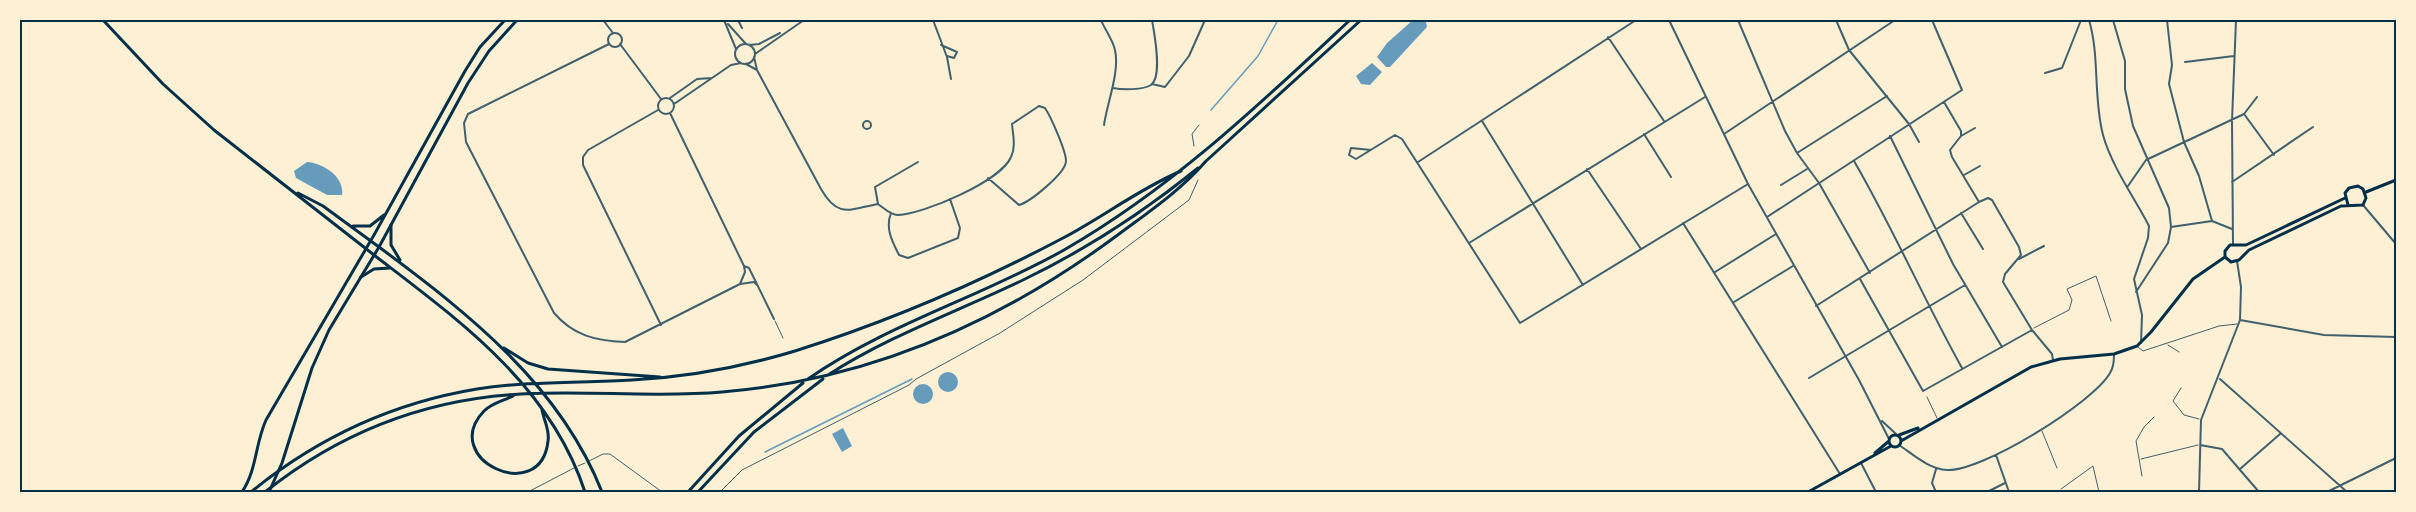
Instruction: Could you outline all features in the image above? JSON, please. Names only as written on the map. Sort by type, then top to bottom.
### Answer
[{"type":"main road","points":[[104,20],[138,59],[188,107],[365,249],[442,307],[495,353],[542,407],[568,452],[585,492]]},
{"type":"main road","points":[[242,492],[252,473],[262,428],[386,214],[465,71],[480,47],[505,20]]},
{"type":"main road","points":[[267,492],[282,463],[319,351],[379,247],[468,83],[489,51],[517,20]]},
{"type":"main road","points":[[688,492],[748,427],[782,398],[825,367],[879,337],[1061,251],[1132,207],[1180,171],[1256,107],[1350,20]]},
{"type":"main road","points":[[267,492],[294,471],[349,438],[408,414],[470,399],[552,393],[681,394],[774,386],[875,363],[958,332],[1036,291],[1172,194],[1362,20]]},
{"type":"main road","points":[[698,492],[754,432],[821,379],[878,346],[1017,283],[1073,253],[1141,211],[1206,161]]},
{"type":"main road","points":[[251,492],[300,457],[348,429],[408,405],[459,393],[514,385],[662,378],[724,369],[772,357],[902,311],[1041,249],[1115,209],[1160,180],[1180,171]]},
{"type":"main road","points":[[2366,192],[2397,180]]},
{"type":"main road","points":[[2225,257],[2231,262],[2236,261],[2242,254],[2348,205],[2362,205],[2366,192],[2361,187],[2352,186],[2347,190],[2345,198],[2348,205]]},
{"type":"main road","points":[[293,191],[318,203],[371,240],[500,346],[532,379],[564,420],[586,457],[602,492]]},
{"type":"main road","points":[[2238,246],[2345,198]]},
{"type":"main road","points":[[350,225],[367,227],[386,214]]},
{"type":"main road","points":[[391,225],[392,245],[400,262]]},
{"type":"main road","points":[[1810,492],[1875,453],[1900,443],[1920,428],[2014,375],[2053,360],[2115,354],[2137,346],[2193,279],[2225,257],[2226,248],[2233,244],[2238,246],[2242,254]]},
{"type":"main road","points":[[361,277],[374,269],[390,268]]},
{"type":"main road","points":[[500,346],[528,363],[548,369],[652,374],[662,378]]},
{"type":"main road","points":[[515,395],[485,411],[475,430],[478,452],[494,470],[507,474],[519,473],[537,464],[546,451],[548,441],[542,407]]},
{"type":"main road","points":[[1875,453],[1897,435],[1920,428]]},
{"type":"main road","points":[[1897,435],[1900,443]]},
{"type":"main road","points":[[1889,440],[1891,446]]},
{"type":"street","points":[[603,20],[613,33],[621,37],[620,44],[661,99]]},
{"type":"street","points":[[738,20],[742,28]]},
{"type":"street","points":[[740,284],[745,272],[744,266],[670,113],[674,104],[711,78],[731,65],[743,63],[804,20]]},
{"type":"street","points":[[933,20],[951,79]]},
{"type":"street","points":[[1101,20],[1115,49],[1113,88],[1108,95],[1104,125]]},
{"type":"street","points":[[1152,20],[1157,63],[1152,84]]},
{"type":"street","points":[[1113,88],[1152,84],[1165,87],[1189,56],[1205,20]]},
{"type":"street","points":[[1418,162],[1636,20]]},
{"type":"street","points":[[1669,20],[1748,183],[1880,419],[1889,440]]},
{"type":"street","points":[[1738,20],[1797,153],[1819,183],[1870,273]]},
{"type":"street","points":[[1836,20],[1849,50],[1887,96],[1919,142]]},
{"type":"street","points":[[1724,134],[1895,20]]},
{"type":"street","points":[[1767,217],[1962,90],[1932,20]]},
{"type":"street","points":[[2045,73],[2062,68],[2081,20]]},
{"type":"street","points":[[2089,20],[2095,41],[2096,78],[2103,133],[2111,158],[2150,226],[2134,279],[2142,315],[2141,343]]},
{"type":"street","points":[[2113,20],[2125,61],[2125,89],[2133,126],[2169,208],[2171,226],[2168,243],[2136,291]]},
{"type":"street","points":[[2167,20],[2172,65],[2169,84],[2184,142],[2199,176],[2212,221]]},
{"type":"street","points":[[2233,244],[2232,121],[2236,20]]},
{"type":"street","points":[[725,21],[748,44],[757,70],[829,202],[847,211],[878,204]]},
{"type":"street","points":[[725,21],[736,49],[731,65]]},
{"type":"street","points":[[609,44],[609,36],[613,33]]},
{"type":"street","points":[[736,49],[748,44],[759,44],[783,33]]},
{"type":"street","points":[[1608,37],[1664,121]]},
{"type":"street","points":[[620,44],[615,46],[609,44],[468,114],[464,123],[466,142],[554,314],[567,328],[608,341],[625,342],[740,284],[754,282],[757,285]]},
{"type":"street","points":[[941,45],[957,52],[952,58],[945,54]]},
{"type":"street","points":[[735,56],[757,70]]},
{"type":"street","points":[[2185,62],[2234,56]]},
{"type":"street","points":[[661,99],[670,98],[697,79],[711,78]]},
{"type":"street","points":[[1797,153],[1887,96]]},
{"type":"street","points":[[1469,243],[1705,97]]},
{"type":"street","points":[[2128,186],[2146,160],[2232,121],[2244,114],[2257,97]]},
{"type":"street","points":[[670,98],[674,104]]},
{"type":"street","points":[[661,99],[658,110],[588,150],[583,157],[583,165],[661,325]]},
{"type":"street","points":[[1944,102],[1959,127],[1961,136]]},
{"type":"street","points":[[918,162],[875,187],[878,204],[891,213],[916,211],[950,199],[988,178],[1005,166],[1012,155],[1012,124],[1039,106],[1045,108],[1066,160],[1059,173],[1038,193],[1019,205],[988,178]]},
{"type":"street","points":[[658,110],[665,114],[670,113]]},
{"type":"street","points":[[2244,114],[2274,155]]},
{"type":"street","points":[[1482,121],[1582,285]]},
{"type":"street","points":[[2232,182],[2313,127]]},
{"type":"street","points":[[1975,128],[1961,136],[1950,150],[1979,202]]},
{"type":"street","points":[[1644,134],[1671,177]]},
{"type":"street","points":[[1371,150],[1356,147],[1352,148],[1349,155],[1356,159],[1371,150],[1395,135],[1402,139],[1520,323],[1748,183]]},
{"type":"street","points":[[1890,136],[1965,285],[2002,347]]},
{"type":"street","points":[[1854,161],[1888,222],[1928,307],[1962,368]]},
{"type":"street","points":[[1964,176],[1980,166]]},
{"type":"street","points":[[1587,169],[1641,249]]},
{"type":"street","points":[[1781,185],[1808,169]]},
{"type":"street","points":[[1816,306],[1961,213],[1989,198],[2019,248],[2019,259]]},
{"type":"street","points":[[891,213],[887,225],[896,248],[900,256],[912,257],[958,238],[960,228],[950,199]]},
{"type":"street","points":[[2362,205],[2397,244]]},
{"type":"street","points":[[1961,213],[1983,249]]},
{"type":"street","points":[[2171,226],[2212,221],[2232,230]]},
{"type":"street","points":[[1683,223],[1840,474]]},
{"type":"street","points":[[1714,272],[1776,234]]},
{"type":"street","points":[[2044,246],[2019,259],[2005,274],[2003,282],[2032,330],[2052,354],[2053,360]]},
{"type":"street","points":[[2199,492],[2201,420],[2240,320],[2241,287],[2236,261]]},
{"type":"street","points":[[744,266],[749,268],[774,319]]},
{"type":"street","points":[[1733,303],[1793,266]]},
{"type":"street","points":[[1860,279],[1923,390],[2032,330]]},
{"type":"street","points":[[1809,378],[1965,285]]},
{"type":"street","points":[[2240,320],[2324,335],[2397,337]]},
{"type":"street","points":[[1900,443],[1936,469],[1950,470],[1969,466],[1996,455],[2042,431],[2108,376],[2115,354]]},
{"type":"street","points":[[2219,378],[2347,492]]},
{"type":"street","points":[[1880,419],[1897,435]]},
{"type":"street","points":[[2240,469],[2280,434]]},
{"type":"street","points":[[2200,445],[2222,449],[2259,492]]},
{"type":"street","points":[[1996,455],[2009,492]]},
{"type":"street","points":[[2327,492],[2397,458]]},
{"type":"street","points":[[1860,462],[1876,492]]},
{"type":"street","points":[[1936,469],[1932,483],[1936,492]]},
{"type":"street","points":[[1987,492],[2005,483]]},
{"type":"street","points":[[2313,492],[2321,492]]},
{"type":"lane","points":[[1194,146],[1192,134],[1199,125]]},
{"type":"lane","points":[[720,492],[742,470],[909,385],[1000,333],[1132,245],[1189,200],[1198,180]]},
{"type":"lane","points":[[2032,330],[2069,310],[2072,300],[2067,289],[2096,276],[2111,321]]},
{"type":"lane","points":[[774,319],[783,338]]},
{"type":"lane","points":[[2137,346],[2143,351],[2219,326],[2239,324]]},
{"type":"lane","points":[[2166,344],[2179,352]]},
{"type":"lane","points":[[2181,388],[2173,401],[2184,415],[2201,420]]},
{"type":"lane","points":[[1927,397],[1937,418]]},
{"type":"lane","points":[[2142,476],[2136,441],[2154,417]]},
{"type":"lane","points":[[2042,431],[2057,468]]},
{"type":"lane","points":[[2140,459],[2200,445]]},
{"type":"lane","points":[[528,492],[599,456],[610,454],[662,492]]},
{"type":"lane","points":[[2061,489],[2093,466],[2099,492]]},
{"type":"water","points":[[1413,20],[1426,22],[1427,27],[1390,67],[1386,67],[1377,57],[1387,43]]},
{"type":"water","points":[[1372,63],[1382,72],[1370,85],[1361,84],[1356,76]]},
{"type":"water","points":[[307,162],[320,165],[332,172],[340,182],[342,195],[327,195],[296,178],[294,171]]},
{"type":"water","points":[[948,372],[955,375],[958,382],[955,389],[948,392],[941,389],[938,382],[941,375]]},
{"type":"water","points":[[923,384],[930,387],[933,394],[930,401],[923,404],[916,401],[913,394],[916,387]]},
{"type":"water","points":[[843,428],[852,446],[842,452],[832,434]]},
{"type":"waterway","points":[[1211,110],[1258,56],[1278,20]]},
{"type":"waterway","points":[[765,452],[912,379]]}]
